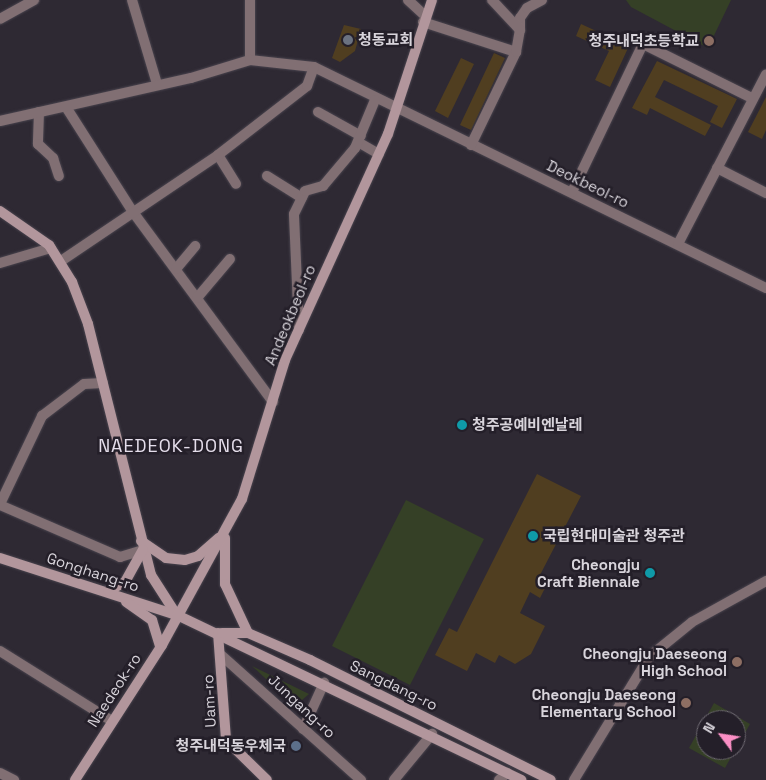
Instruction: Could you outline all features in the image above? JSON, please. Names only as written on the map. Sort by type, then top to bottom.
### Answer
[{"type":"street","points":[[0,19],[34,0]]},
{"type":"street","points":[[250,0],[250,60]]},
{"type":"street","points":[[408,0],[424,19],[516,52]]},
{"type":"street","name":"Andeokbeol-ro","points":[[177,614],[242,499],[273,402],[299,330],[379,154],[397,109],[424,19],[432,0]]},
{"type":"street","points":[[492,0],[520,30]]},
{"type":"street","points":[[471,145],[516,52],[520,18],[526,8],[542,1]]},
{"type":"street","points":[[133,5],[157,84]]},
{"type":"street","points":[[572,192],[643,44],[752,98]]},
{"type":"street","points":[[0,121],[66,107],[250,60],[314,67],[314,75],[306,86],[218,155],[62,261]]},
{"type":"street","name":"Deokbeol-ro","points":[[314,67],[374,100],[397,109],[572,192],[766,288]]},
{"type":"street","points":[[678,244],[766,74]]},
{"type":"street","points":[[299,330],[294,214],[305,191],[323,186],[359,139],[374,100]]},
{"type":"street","points":[[66,107],[133,212],[273,402]]},
{"type":"street","points":[[39,112],[38,144],[53,158],[59,176]]},
{"type":"street","points":[[318,112],[379,154]]},
{"type":"street","points":[[218,155],[236,184]]},
{"type":"street","points":[[716,168],[764,192]]},
{"type":"street","points":[[267,176],[302,198]]},
{"type":"street","points":[[0,211],[51,248],[62,261],[88,324],[142,545],[155,583],[177,614]]},
{"type":"street","points":[[176,269],[195,246]]},
{"type":"street","points":[[0,263],[51,248]]},
{"type":"street","points":[[197,298],[230,259]]},
{"type":"street","points":[[103,383],[84,384],[42,416],[0,505],[120,557],[142,545]]},
{"type":"street","points":[[142,545],[166,558],[185,560],[198,556],[226,530]]},
{"type":"street","points":[[226,530],[224,584],[248,633]]},
{"type":"street","points":[[142,545],[125,582],[108,591],[152,620],[158,629],[160,648]]},
{"type":"street","name":"Gonghang-ro","points":[[0,558],[177,614]]},
{"type":"street","points":[[574,780],[649,657],[692,622],[766,581]]},
{"type":"street","name":"Sangdang-ro","points":[[177,614],[432,734],[503,776],[520,780]]},
{"type":"street","name":"Naedeok-ro","points":[[74,780],[160,648],[177,614]]},
{"type":"street","name":"Sangdang-ro","points":[[218,632],[248,633],[551,780]]},
{"type":"street","name":"Uam-ro","points":[[218,632],[226,740],[267,780]]},
{"type":"street","points":[[0,651],[112,721]]},
{"type":"street","name":"Jungang-ro","points":[[221,655],[361,780]]},
{"type":"street","points":[[303,729],[324,683]]},
{"type":"street","name":"Sangdang-ro","points":[[394,780],[432,734]]},
{"type":"street","points":[[0,773],[14,780]]},
{"type":"green space","points":[[626,0],[731,0],[708,48],[631,7]]},
{"type":"green space","points":[[406,500],[484,539],[410,685],[332,646]]},
{"type":"green space","points":[[252,666],[309,694],[295,706]]},
{"type":"green space","points":[[714,703],[726,710],[710,710]]},
{"type":"green space","points":[[746,722],[750,724],[746,731]]},
{"type":"green space","points":[[696,735],[696,752],[689,748]]},
{"type":"green space","points":[[711,760],[729,760],[725,768]]},
{"type":"building","points":[[581,24],[629,46],[610,87],[595,80],[609,51],[576,36]]},
{"type":"building","name":"청동교회","points":[[344,25],[361,29],[355,51],[340,62],[332,58]]},
{"type":"building","points":[[494,53],[505,58],[471,130],[460,125]]},
{"type":"building","points":[[461,58],[474,64],[448,118],[435,111]]},
{"type":"building","points":[[657,61],[737,99],[722,128],[710,122],[718,106],[664,80],[655,97],[711,125],[705,136],[650,108],[647,115],[632,108]]},
{"type":"building","points":[[766,97],[766,130],[762,139],[748,132]]},
{"type":"building","name":"국립현대미술관 청주관","points":[[537,474],[581,496],[540,575],[549,580],[540,598],[530,592],[520,613],[545,626],[531,654],[515,664],[499,655],[495,663],[476,653],[467,671],[435,655],[449,628],[457,632]]},
{"type":"place","name":"청동교회","points":[[348,40]]},
{"type":"place","name":"청주내덕초등학교","points":[[709,41]]},
{"type":"place","name":"청주공예비엔날레","points":[[462,425]]},
{"type":"place","name":"국립현대미술관 청주관","points":[[533,536]]},
{"type":"place","name":"Cheongju Craft Biennale","points":[[650,573]]},
{"type":"place","name":"Cheongju Daeseong High School","points":[[737,662]]},
{"type":"place","name":"Cheongju Daeseong Elementary School","points":[[686,703]]},
{"type":"place","name":"청주내덕동우체국","points":[[296,746]]},
{"type":"district","name":"NAEDEOK-DONG","points":[[171,446]]}]
